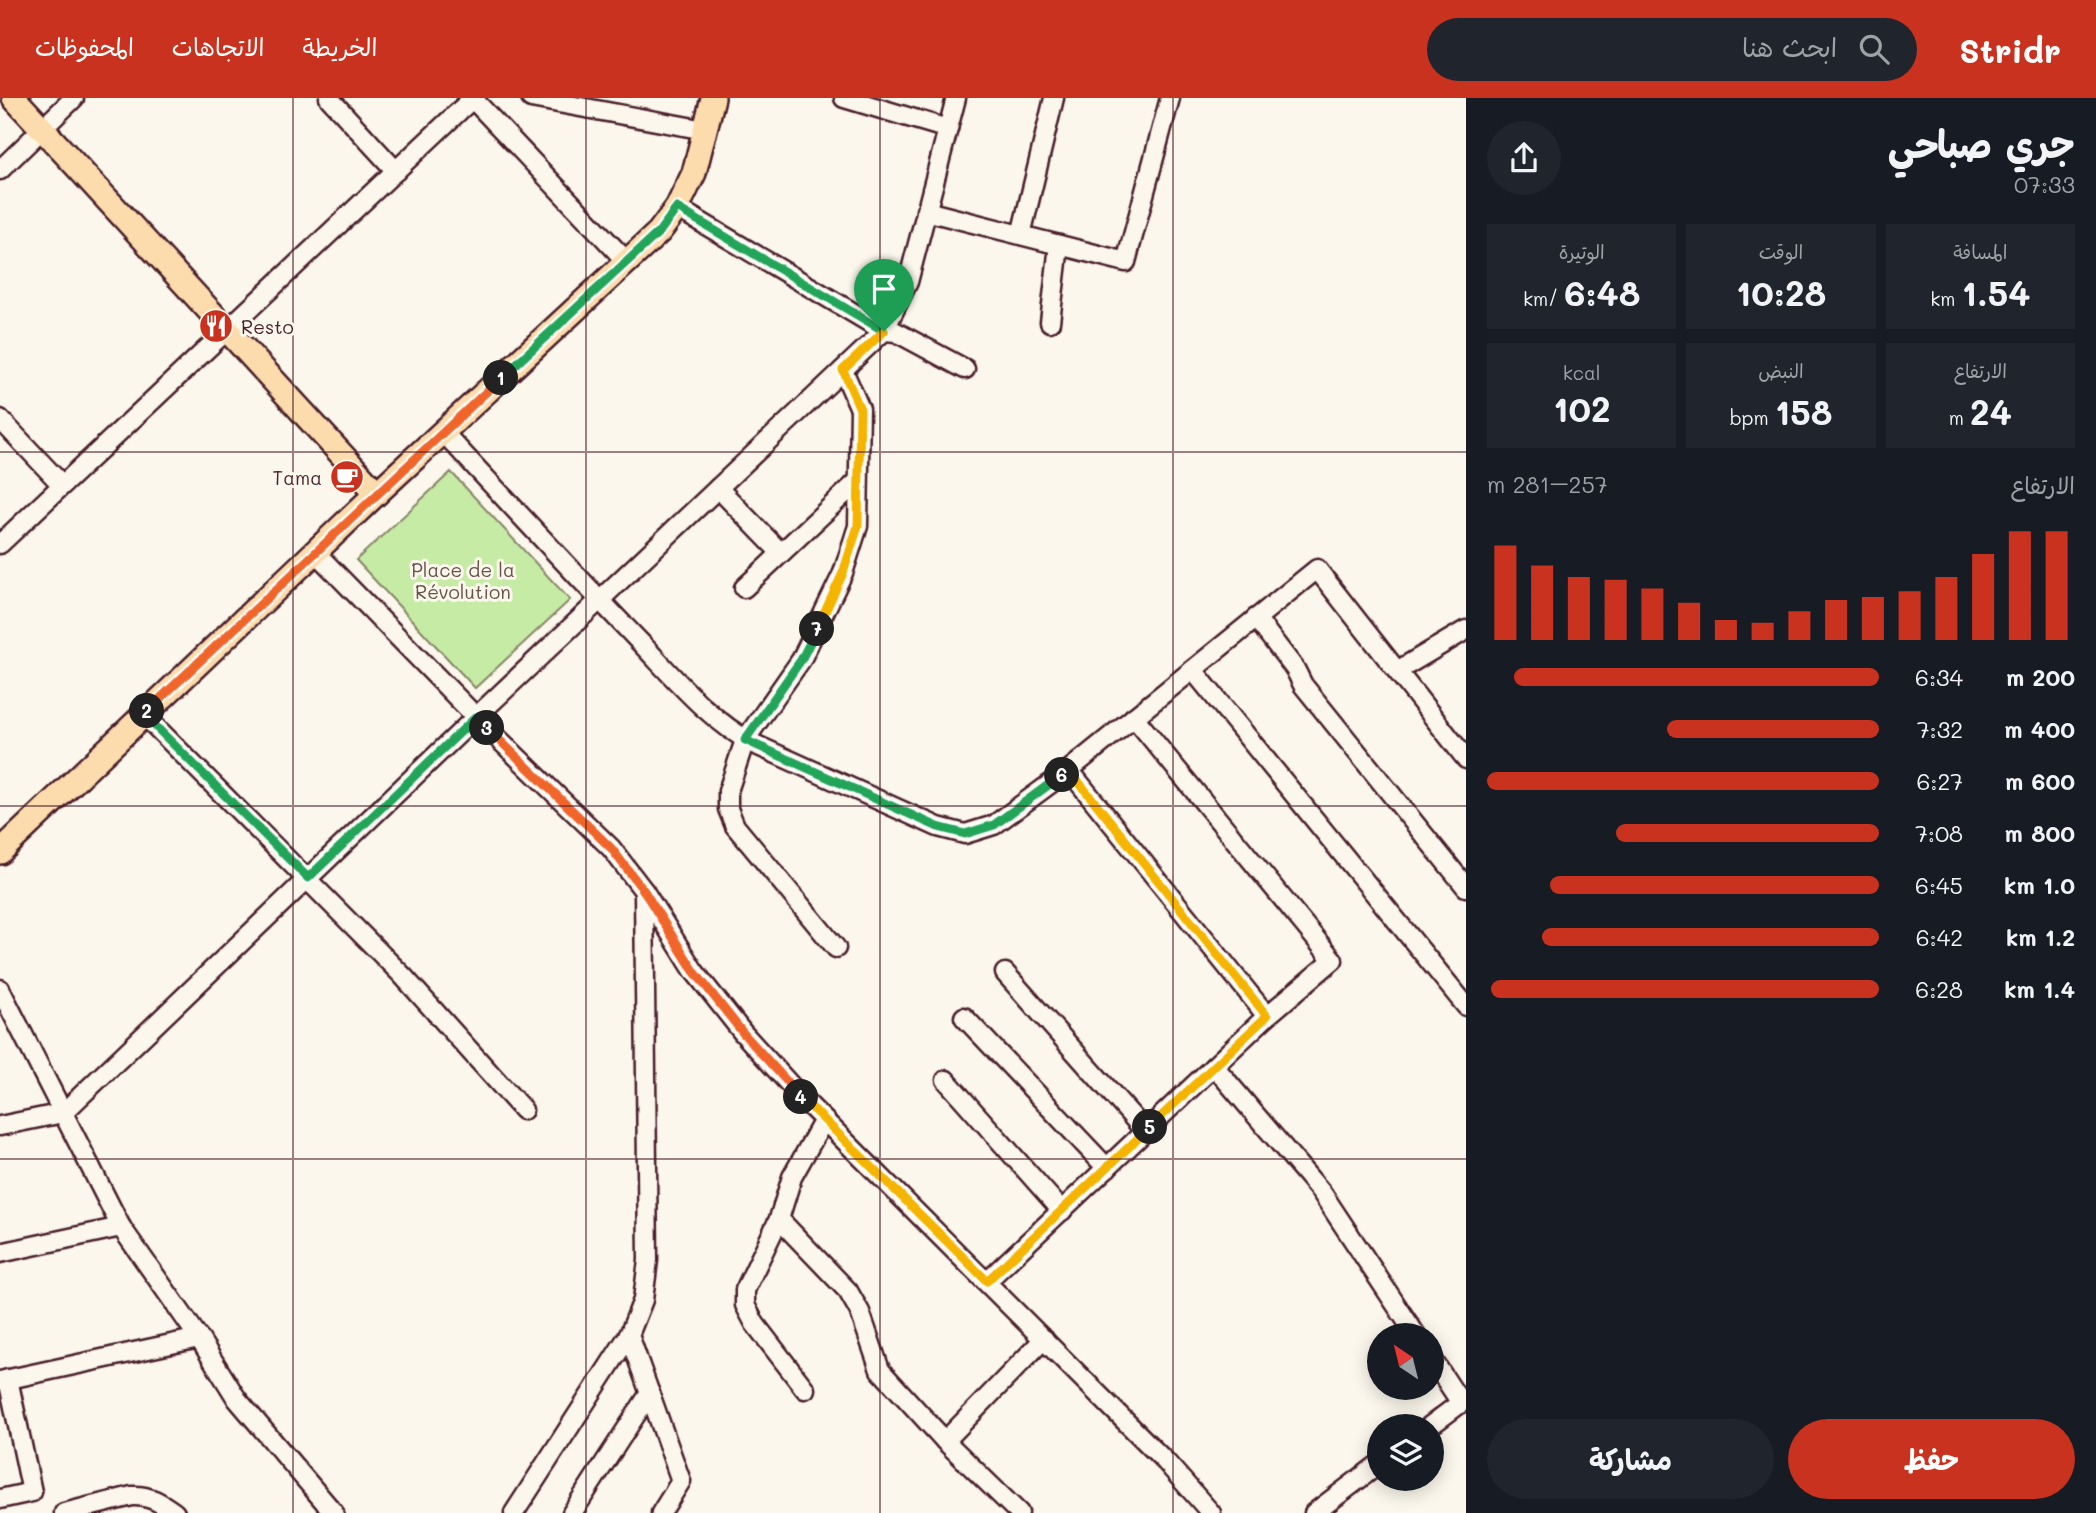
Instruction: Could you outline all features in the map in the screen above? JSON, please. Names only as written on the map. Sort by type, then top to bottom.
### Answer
[{"type":"main road","points":[[14,98],[377,493]]},
{"type":"main road","points":[[2,845],[659,232],[677,208],[694,173],[713,98]]},
{"type":"street","points":[[0,170],[74,98]]},
{"type":"street","points":[[329,98],[396,171]]},
{"type":"street","points":[[531,98],[705,130]]},
{"type":"street","points":[[844,98],[948,129]]},
{"type":"street","points":[[0,1126],[63,1113],[884,331],[908,282],[956,98]]},
{"type":"street","points":[[1021,235],[1054,98]]},
{"type":"street","points":[[926,211],[1126,262],[1170,98]]},
{"type":"street","points":[[0,544],[473,99],[627,262]]},
{"type":"street","points":[[677,208],[884,331],[896,332],[965,369]]},
{"type":"street","points":[[1050,322],[1059,245]]},
{"type":"street","points":[[836,948],[736,826],[728,809],[728,791],[745,740],[801,660],[843,573],[858,526],[860,409],[843,370]]},
{"type":"street","points":[[0,419],[62,485]]},
{"type":"street","points":[[443,432],[709,714],[745,740],[938,827],[965,834],[994,825],[1069,770],[1317,569],[1466,759]]},
{"type":"street","points":[[744,588],[859,481]]},
{"type":"street","points":[[718,488],[781,554]]},
{"type":"street","points":[[315,552],[476,717],[611,848],[644,891],[702,982],[743,1033],[824,1119],[1166,1462],[1211,1513]]},
{"type":"street","points":[[1256,618],[1295,669],[1303,685],[1466,887]]},
{"type":"street","points":[[1397,671],[1466,630]]},
{"type":"street","points":[[1193,670],[1466,1006]]},
{"type":"street","points":[[143,714],[403,976],[523,1110]]},
{"type":"street","points":[[987,1281],[1267,1016],[1333,960],[1134,717]]},
{"type":"street","points":[[1069,770],[1267,1016]]},
{"type":"street","points":[[514,1513],[629,1335],[643,1300],[648,1260],[644,891]]},
{"type":"street","points":[[1005,973],[1145,1132]]},
{"type":"street","points":[[0,989],[121,1227],[199,1338],[236,1399],[326,1512]]},
{"type":"street","points":[[964,1017],[1107,1168]]},
{"type":"street","points":[[1214,1066],[1322,1193],[1408,1323]]},
{"type":"street","points":[[946,1080],[1062,1211]]},
{"type":"street","points":[[805,1389],[755,1324],[745,1305],[744,1290],[779,1219],[792,1177],[824,1119]]},
{"type":"street","points":[[779,1219],[848,1291],[860,1312],[880,1370],[944,1441],[1019,1513]]},
{"type":"street","points":[[0,1253],[121,1227]]},
{"type":"street","points":[[629,1335],[681,1481],[661,1513]]},
{"type":"street","points":[[20,1513],[8,1497],[32,1492],[4,1380],[199,1338]]},
{"type":"street","points":[[944,1441],[1044,1339]]},
{"type":"street","points":[[1444,1375],[1463,1401],[1444,1415]]},
{"type":"street","points":[[572,1513],[650,1393]]},
{"type":"street","points":[[1314,1513],[1367,1473]]},
{"type":"street","points":[[64,1513],[94,1509],[132,1496],[153,1498],[176,1513]]},
{"type":"green space","name":"Place de la Révolution","points":[[451,472],[570,600],[475,688],[356,560]]},
{"type":"place","name":"Resto","points":[[216,326]]},
{"type":"place","name":"Tama","points":[[347,477]]},
{"type":"route","points":[[677,208],[884,331],[843,370],[860,409],[858,526],[843,573],[801,660],[745,740],[938,827],[965,834],[994,825],[1069,770],[1267,1016],[987,1281],[803,1099],[743,1033],[694,971],[644,891],[611,848],[476,717],[308,878],[143,714],[659,232],[677,208]]}]
